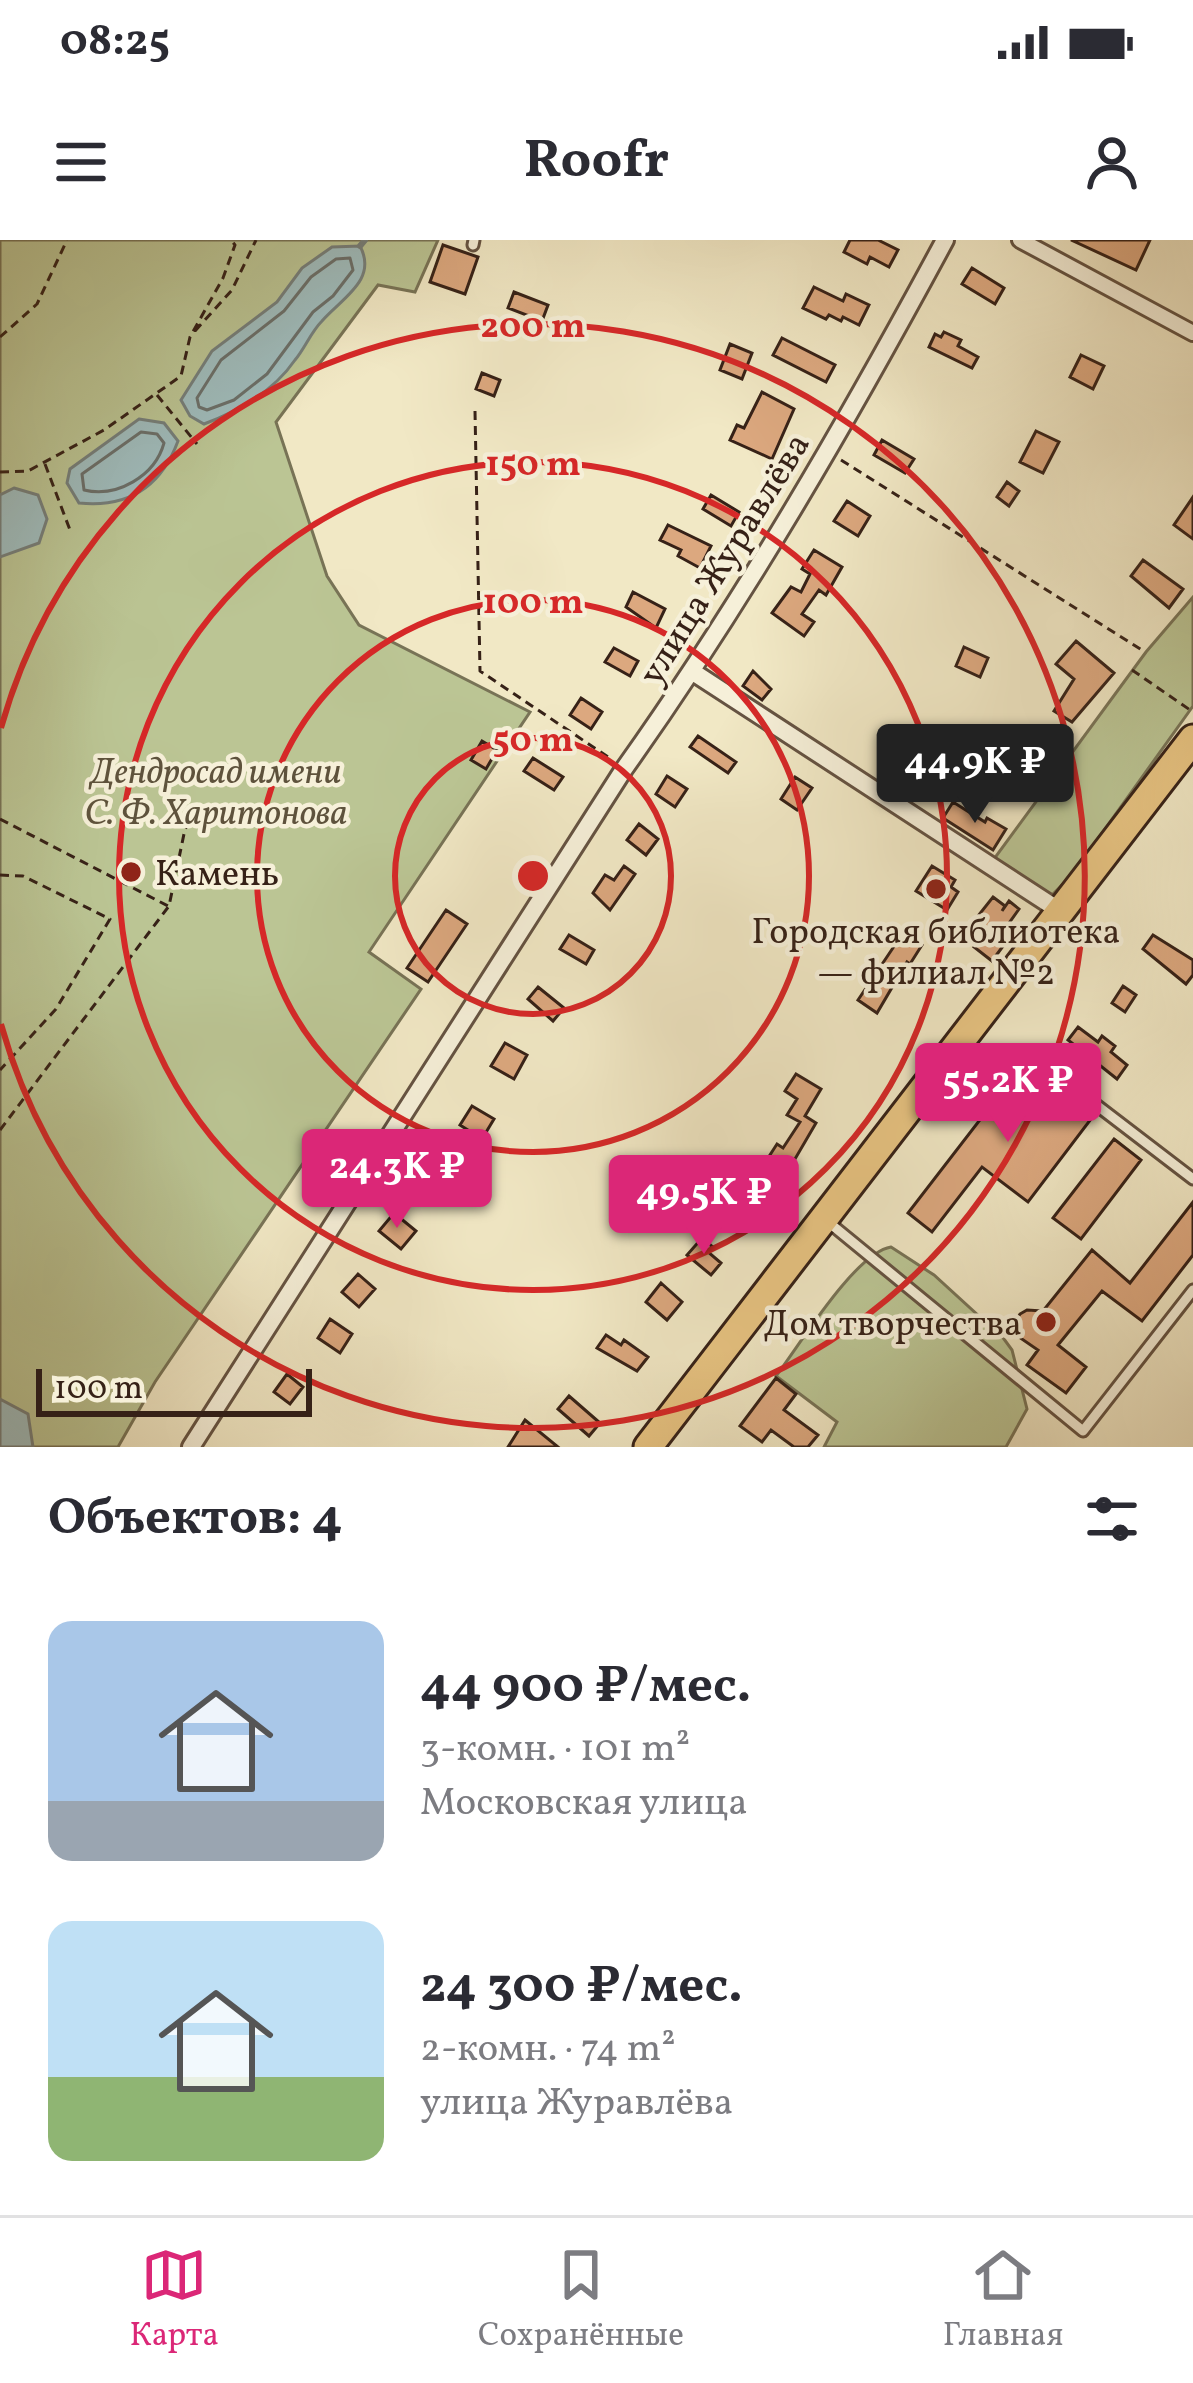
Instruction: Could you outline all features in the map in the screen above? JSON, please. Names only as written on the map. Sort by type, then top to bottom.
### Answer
[{"type":"main road","points":[[648,1447],[1193,739]]},
{"type":"street","name":"улица Журавлёва","points":[[190,1447],[624,769],[693,672],[829,453],[945,240]]},
{"type":"street","points":[[1020,240],[1193,333]]},
{"type":"street","points":[[693,672],[1060,910]]},
{"type":"lane","points":[[1035,1058],[1193,1179]]},
{"type":"lane","points":[[825,1220],[1083,1431],[1193,1290]]},
{"type":"path","points":[[0,337],[37,304],[67,240]]},
{"type":"path","points":[[0,472],[28,471],[44,463],[104,430],[181,376],[190,337],[223,278],[235,244],[231,240]]},
{"type":"path","points":[[190,337],[232,290],[256,240]]},
{"type":"path","points":[[156,393],[197,444]]},
{"type":"path","points":[[475,411],[480,671],[624,769]]},
{"type":"path","points":[[829,453],[1145,652]]},
{"type":"path","points":[[44,463],[70,530]]},
{"type":"path","points":[[1132,670],[1193,712]]},
{"type":"path","points":[[0,1130],[169,906],[184,829],[204,806]]},
{"type":"path","points":[[0,819],[169,906]]},
{"type":"path","points":[[0,875],[23,876],[110,919],[56,1009],[0,1070]]},
{"type":"green space","name":"Дендросад имени С. Ф. Харитонова","points":[[0,240],[438,240],[415,292],[378,285],[276,422],[327,576],[359,625],[530,712],[369,952],[421,989],[155,1382],[118,1447],[0,1447]]},
{"type":"green space","points":[[1193,597],[1193,706],[1072,875],[1050,897],[991,863],[1146,652]]},
{"type":"green space","points":[[891,1247],[934,1275],[1012,1350],[1027,1409],[1006,1447],[824,1447],[837,1422],[776,1376],[861,1265]]},
{"type":"water","points":[[360,246],[364,258],[361,279],[318,325],[276,382],[217,419],[204,424],[190,416],[181,400],[212,351],[277,302],[302,268],[332,247]]},
{"type":"water","points":[[139,419],[164,423],[178,441],[162,471],[127,498],[79,503],[67,483],[70,469]]},
{"type":"water","points":[[14,488],[38,495],[47,519],[39,543],[0,557],[0,495]]},
{"type":"water","points":[[0,1399],[28,1414],[33,1447],[0,1447]]},
{"type":"building","points":[[850,240],[878,240],[898,250],[889,267],[870,257],[867,264],[844,252]]},
{"type":"building","points":[[1071,240],[1150,240],[1136,270]]},
{"type":"building","points":[[443,245],[478,257],[465,294],[430,282]]},
{"type":"building","points":[[972,268],[1004,288],[995,304],[962,284]]},
{"type":"building","points":[[814,287],[843,301],[846,294],[869,305],[859,325],[843,317],[841,321],[829,315],[826,319],[803,308]]},
{"type":"building","points":[[514,292],[548,305],[542,321],[508,308]]},
{"type":"building","points":[[944,332],[961,340],[958,346],[978,357],[972,368],[929,347],[935,334],[941,337]]},
{"type":"building","points":[[782,338],[835,365],[826,382],[773,355]]},
{"type":"building","points":[[730,344],[752,353],[742,379],[720,370]]},
{"type":"building","points":[[1081,355],[1104,366],[1093,389],[1070,377]]},
{"type":"building","points":[[482,373],[500,380],[494,396],[476,389]]},
{"type":"building","points":[[762,392],[794,409],[772,459],[730,440],[737,425],[744,428]]},
{"type":"building","points":[[1036,431],[1059,442],[1043,473],[1020,462]]},
{"type":"building","points":[[882,440],[914,459],[905,473],[874,455]]},
{"type":"building","points":[[1007,482],[1019,491],[1009,506],[997,497]]},
{"type":"building","points":[[711,495],[739,512],[731,526],[703,509]]},
{"type":"building","points":[[1193,497],[1193,539],[1174,525]]},
{"type":"building","points":[[847,501],[870,516],[858,536],[834,521]]},
{"type":"building","points":[[668,525],[711,546],[700,568],[678,556],[681,550],[660,540]]},
{"type":"building","points":[[814,550],[842,567],[826,595],[819,590],[802,614],[814,622],[804,636],[772,613],[791,587],[801,592],[810,574],[802,569]]},
{"type":"building","points":[[1143,560],[1183,589],[1169,608],[1131,576]]},
{"type":"building","points":[[633,592],[665,609],[656,628],[626,607]]},
{"type":"building","points":[[1076,641],[1114,673],[1072,722],[1054,711],[1074,679],[1056,664]]},
{"type":"building","points":[[964,647],[988,658],[980,677],[956,666]]},
{"type":"building","points":[[614,648],[638,661],[630,676],[605,662]]},
{"type":"building","points":[[753,671],[771,689],[762,700],[743,686]]},
{"type":"building","points":[[581,698],[602,712],[591,729],[570,715]]},
{"type":"building","points":[[698,736],[736,762],[728,773],[690,747]]},
{"type":"building","points":[[482,741],[497,750],[486,769],[471,760]]},
{"type":"building","points":[[1013,744],[1044,765],[1036,778],[1005,757]]},
{"type":"building","points":[[533,758],[563,777],[554,790],[524,771]]},
{"type":"building","points":[[667,776],[687,789],[675,807],[656,794]]},
{"type":"building","points":[[795,777],[812,788],[797,810],[781,799]]},
{"type":"building","points":[[953,802],[1006,829],[993,850],[943,818]]},
{"type":"building","points":[[639,824],[658,839],[646,855],[627,840]]},
{"type":"building","points":[[624,866],[635,874],[610,910],[593,893],[605,875],[614,880]]},
{"type":"building","name":"Городская библиотека — филиал №2","points":[[932,866],[955,880],[951,887],[958,892],[947,910],[916,891]]},
{"type":"building","points":[[993,897],[1005,906],[1002,911],[1009,901],[1019,909],[1002,933],[1009,938],[992,961],[974,947],[986,931],[974,921]]},
{"type":"building","points":[[446,910],[467,924],[428,982],[407,968]]},
{"type":"building","points":[[903,933],[922,945],[877,1013],[858,1000]]},
{"type":"building","points":[[569,935],[594,950],[586,964],[560,949]]},
{"type":"building","points":[[1153,935],[1193,960],[1193,975],[1186,984],[1143,949]]},
{"type":"building","points":[[1123,986],[1136,995],[1125,1012],[1112,1003]]},
{"type":"building","points":[[538,987],[564,1008],[553,1021],[528,999]]},
{"type":"building","points":[[1078,1027],[1098,1042],[1102,1036],[1115,1046],[1111,1052],[1127,1065],[1117,1079],[1068,1040]]},
{"type":"building","points":[[505,1043],[527,1055],[514,1079],[491,1066]]},
{"type":"building","points":[[1023,1064],[1091,1119],[1028,1202],[982,1167],[932,1232],[908,1213]]},
{"type":"building","points":[[796,1074],[821,1089],[805,1116],[816,1123],[788,1171],[768,1158],[777,1144],[783,1148],[800,1122],[787,1115],[797,1099],[785,1091]]},
{"type":"building","points":[[472,1106],[494,1119],[482,1139],[460,1125]]},
{"type":"building","points":[[1114,1139],[1141,1160],[1081,1239],[1053,1218]]},
{"type":"building","points":[[432,1156],[463,1176],[451,1195],[420,1175]]},
{"type":"building","points":[[730,1190],[758,1209],[749,1221],[722,1202]]},
{"type":"building","points":[[1193,1202],[1193,1255],[1142,1321],[1102,1291],[1058,1345],[1086,1367],[1066,1393],[1027,1365],[1038,1350],[1016,1335],[1014,1324],[1020,1314],[1043,1311],[1092,1250],[1130,1283]]},
{"type":"building","points":[[394,1213],[416,1231],[401,1249],[379,1231]]},
{"type":"building","points":[[702,1238],[713,1247],[708,1252],[721,1263],[711,1275],[687,1255]]},
{"type":"building","points":[[358,1274],[375,1289],[359,1307],[342,1292]]},
{"type":"building","points":[[661,1283],[682,1302],[667,1320],[646,1302]]},
{"type":"building","points":[[330,1319],[352,1334],[340,1353],[318,1338]]},
{"type":"building","points":[[606,1335],[621,1345],[624,1340],[648,1357],[637,1371],[597,1348]]},
{"type":"building","points":[[287,1374],[303,1387],[290,1404],[274,1392]]},
{"type":"building","points":[[776,1378],[796,1394],[784,1410],[818,1435],[808,1447],[794,1447],[771,1430],[762,1442],[740,1426]]},
{"type":"building","points":[[569,1396],[600,1423],[589,1436],[558,1409]]},
{"type":"building","points":[[525,1420],[558,1447],[508,1447]]},
{"type":"waterway","points":[[360,246],[365,240]]},
{"type":"place","name":"Камень","points":[[131,872]]},
{"type":"place","name":"Городская библиотека — филиал №2","points":[[936,889]]},
{"type":"place","name":"Дом творчества","points":[[1046,1322]]}]
